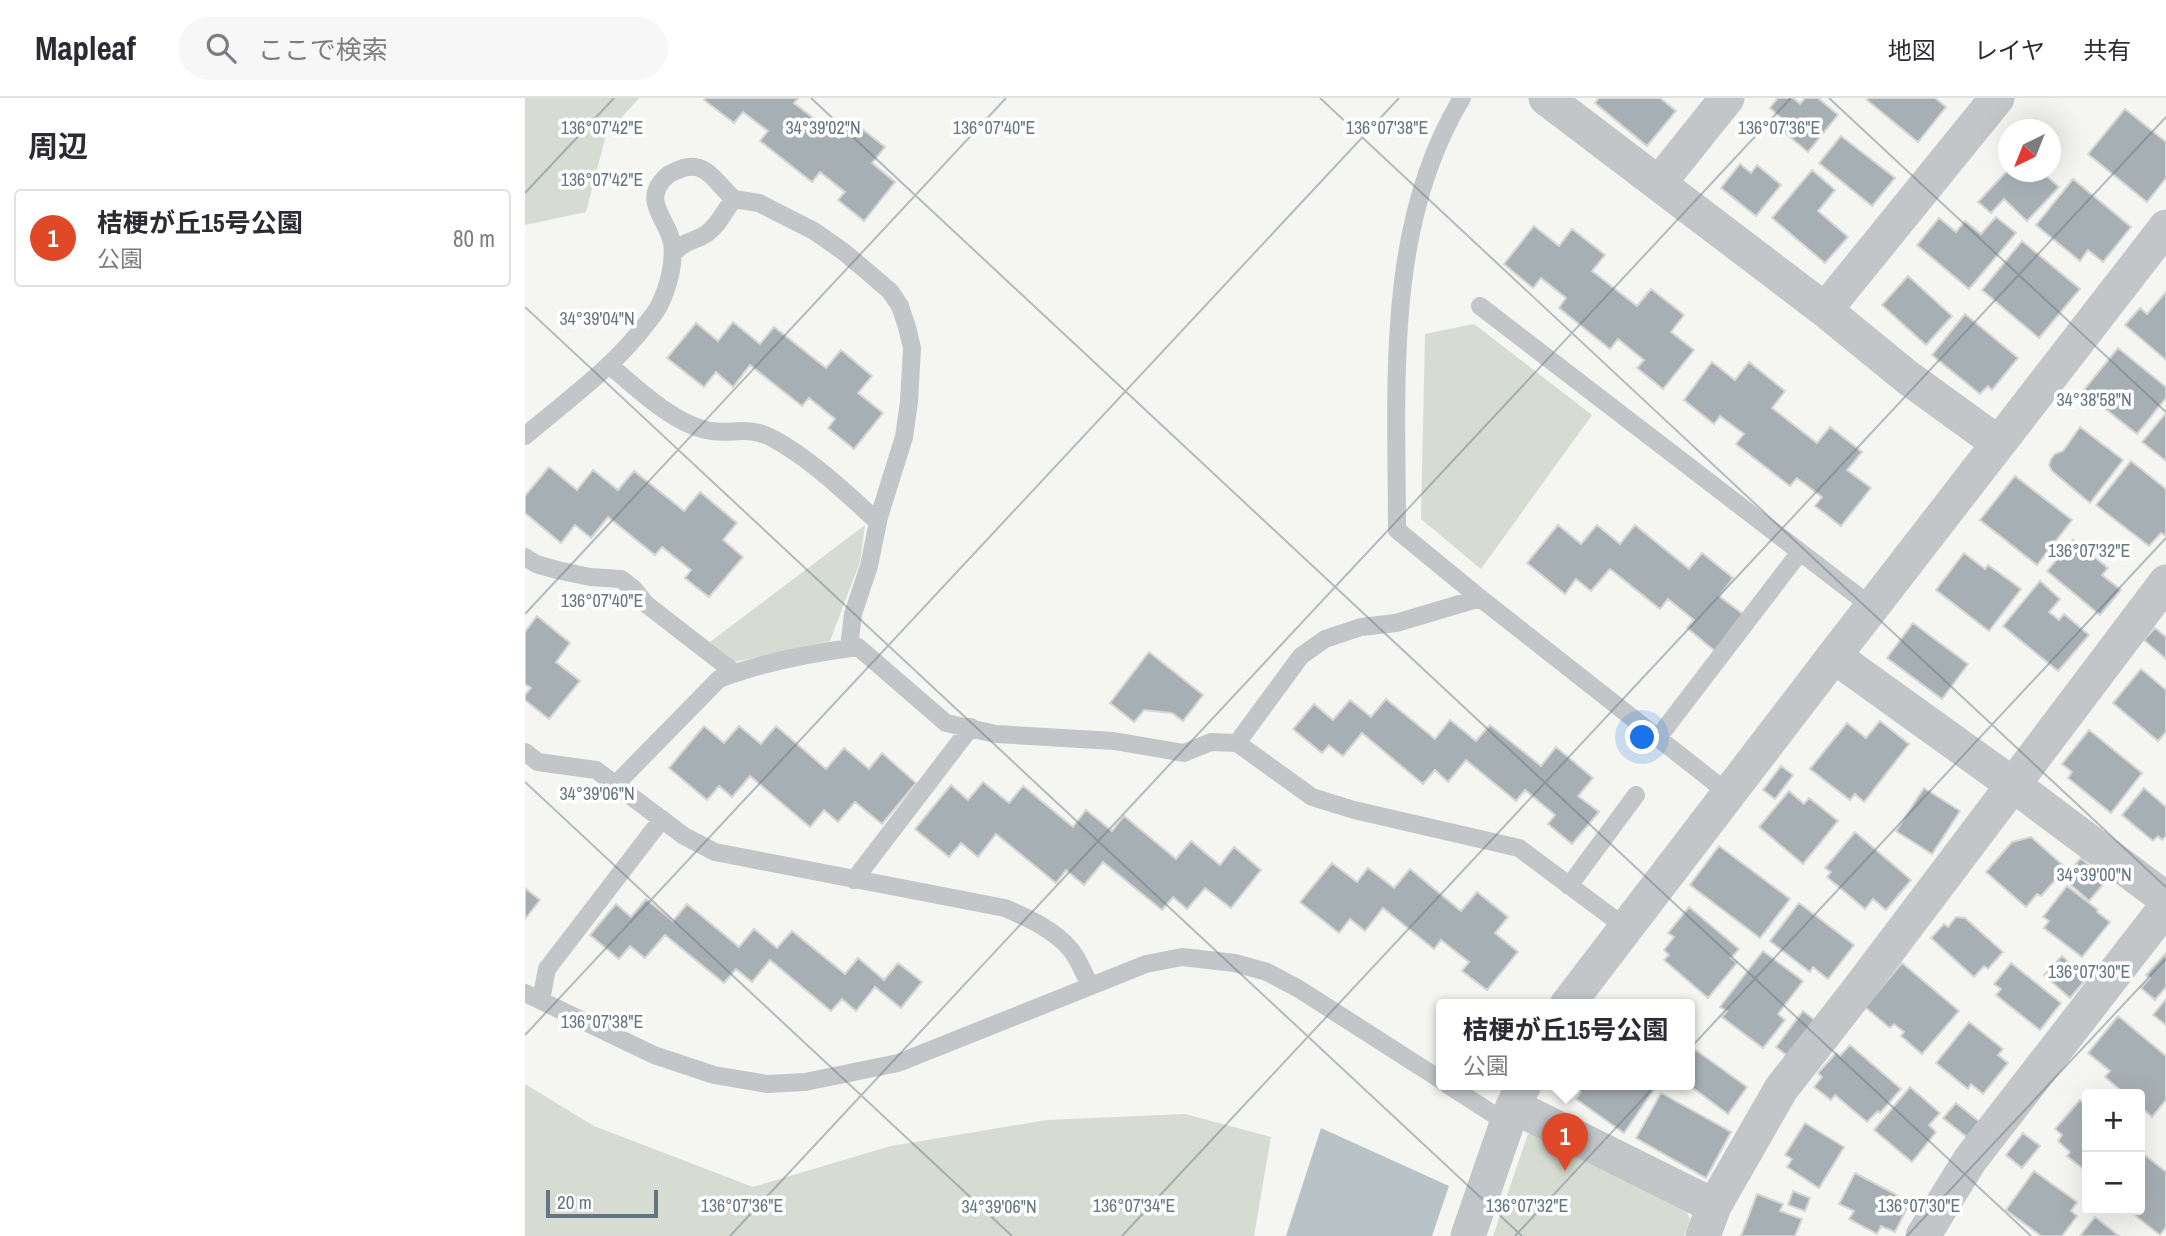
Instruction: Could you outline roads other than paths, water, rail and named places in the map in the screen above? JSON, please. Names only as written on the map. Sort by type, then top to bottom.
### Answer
[{"type":"street","points":[[1546,98],[1825,310],[1907,377],[1998,443]]},
{"type":"street","points":[[1659,183],[1727,98]]},
{"type":"street","points":[[1825,310],[1997,98]]},
{"type":"street","points":[[1571,999],[2166,227]]},
{"type":"street","points":[[1468,1236],[1515,1105],[1708,1221],[1781,1089],[2166,582]]},
{"type":"street","points":[[1834,656],[2013,784],[2166,899]]},
{"type":"street","points":[[1923,1236],[1970,1160],[2166,906]]},
{"type":"lane","points":[[1462,98],[1433,156],[1416,211],[1406,260],[1397,360],[1397,530],[1728,793]]},
{"type":"lane","points":[[525,436],[609,365],[638,335],[659,307],[669,278],[673,254],[671,241],[656,209],[660,186],[668,175],[686,167],[703,169],[734,199],[759,203],[814,231],[890,290],[900,306],[912,348],[904,437],[853,614],[849,648]]},
{"type":"lane","points":[[673,254],[681,244],[703,236],[713,228],[734,199]]},
{"type":"lane","points":[[1481,306],[1872,607]]},
{"type":"lane","points":[[609,365],[670,413],[692,426],[724,432],[748,430],[772,438],[814,467],[878,522]]},
{"type":"lane","points":[[1657,739],[1800,552]]},
{"type":"lane","points":[[525,557],[536,564],[557,570],[590,577],[621,579],[634,589],[646,604],[735,673]]},
{"type":"lane","points":[[1237,743],[1301,656],[1325,639],[1361,627],[1396,623],[1480,598]]},
{"type":"lane","points":[[616,784],[719,679],[825,650],[857,647],[946,723],[996,734],[1114,741],[1184,754],[1210,742],[1237,743],[1312,797],[1354,810],[1519,848],[1625,927]]},
{"type":"lane","points":[[854,880],[971,727]]},
{"type":"lane","points":[[525,752],[538,762],[596,770],[684,835],[715,852],[1005,908],[1033,920],[1072,950],[1090,985]]},
{"type":"lane","points":[[1569,886],[1636,794]]},
{"type":"lane","points":[[662,819],[547,970],[533,997],[654,1055],[714,1075],[767,1084],[805,1082],[898,1063],[1146,964],[1182,957],[1235,963],[1267,972],[1300,989],[1436,1077]]},
{"type":"lane","points":[[1465,1090],[1515,1105]]},
{"type":"place","name":"桔梗が丘15号公園","points":[[1565,1171]]}]
